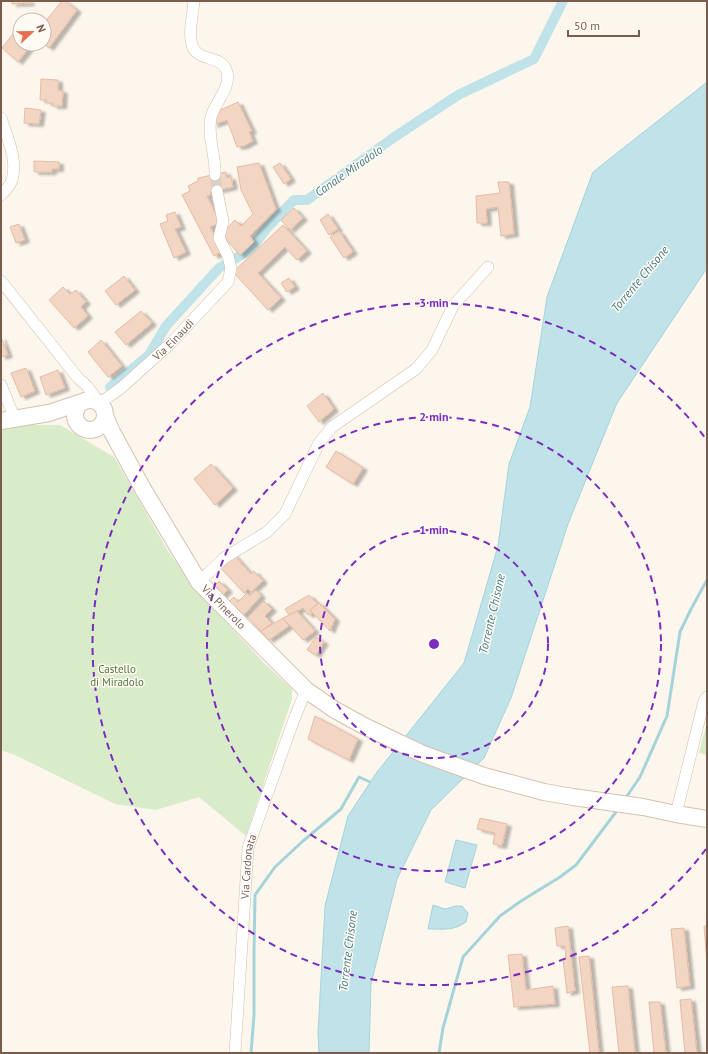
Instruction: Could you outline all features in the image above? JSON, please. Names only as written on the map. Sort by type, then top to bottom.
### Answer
[{"type":"street","points":[[194,1],[190,32],[193,49],[197,54],[217,60],[226,69],[227,75],[224,90],[214,108],[211,117],[211,134],[216,166],[215,175]]},
{"type":"street","points":[[1,118],[10,148],[13,166],[12,181],[1,195]]},
{"type":"street","name":"Via Einaudi","points":[[101,407],[170,344],[228,282],[229,260],[219,238],[223,221],[217,191]]},
{"type":"street","points":[[199,582],[224,558],[267,532],[285,514],[319,443],[332,427],[416,369],[432,350],[453,306],[488,267]]},
{"type":"street","points":[[1,281],[78,378],[88,386],[101,407],[104,421],[97,428],[82,425],[75,411],[81,402],[82,390],[78,378]]},
{"type":"street","points":[[1,385],[8,420]]},
{"type":"street","points":[[81,402],[90,399],[101,407]]},
{"type":"street","name":"Via Pinerolo","points":[[8,420],[49,413],[81,402]]},
{"type":"street","name":"Via Pinerolo","points":[[101,407],[123,452],[199,582],[306,690],[335,710],[366,727],[423,754],[484,776],[544,792],[643,807],[707,819]]},
{"type":"street","name":"Via Pinerolo","points":[[49,413],[82,425],[102,436],[123,452]]},
{"type":"street","name":"Via Cardonata","points":[[235,1053],[248,848],[292,722],[306,690]]},
{"type":"street","points":[[676,814],[704,701],[707,697]]},
{"type":"green space","name":"Castello di Miradolo","points":[[30,425],[60,425],[114,457],[168,551],[195,589],[265,664],[292,689],[292,699],[246,836],[199,797],[156,810],[115,804],[15,755],[1,750],[1,428]]},
{"type":"green space","points":[[707,722],[707,755],[699,753]]},
{"type":"water","name":"Torrente Chisone","points":[[707,82],[707,268],[617,403],[568,524],[511,698],[484,758],[431,810],[397,879],[371,984],[369,1053],[319,1053],[318,1033],[325,906],[348,816],[377,772],[464,663],[498,546],[509,464],[530,407],[547,297],[593,172]]},
{"type":"water","points":[[456,840],[477,845],[465,888],[445,882]]},
{"type":"water","points":[[433,905],[445,909],[462,906],[468,913],[466,922],[452,928],[428,929]]},
{"type":"building","points":[[12,1],[30,1],[30,3],[12,4]]},
{"type":"building","points":[[62,1],[65,1],[77,10],[52,44],[52,13]]},
{"type":"building","points":[[12,35],[12,52],[26,52],[18,62],[2,48]]},
{"type":"building","points":[[41,79],[58,80],[58,90],[63,91],[62,106],[53,106],[53,103],[47,103],[47,100],[40,100]]},
{"type":"building","points":[[238,102],[252,131],[249,132],[253,141],[244,146],[237,147],[227,120],[213,125],[216,112]]},
{"type":"building","points":[[25,108],[41,110],[39,124],[24,123]]},
{"type":"building","points":[[34,161],[59,162],[59,169],[52,169],[52,172],[34,172]]},
{"type":"building","points":[[259,163],[276,209],[250,236],[254,242],[240,255],[221,234],[235,220],[241,226],[253,214],[241,190],[237,167]]},
{"type":"building","points":[[280,163],[291,179],[284,184],[273,167]]},
{"type":"building","points":[[226,172],[227,178],[231,177],[233,187],[210,192],[211,195],[207,196],[220,222],[210,227],[223,251],[214,256],[182,195],[190,191],[188,186],[198,181],[198,178]]},
{"type":"building","points":[[498,182],[509,182],[514,234],[501,236],[498,207],[486,209],[487,223],[477,223],[476,196],[500,193]]},
{"type":"building","points":[[294,208],[303,218],[290,230],[281,220]]},
{"type":"building","points":[[175,212],[181,227],[175,229],[186,252],[174,258],[160,224],[168,221],[166,215]]},
{"type":"building","points":[[328,214],[338,229],[329,235],[320,220]]},
{"type":"building","points":[[19,224],[25,240],[16,243],[10,227]]},
{"type":"building","points":[[283,225],[307,251],[297,260],[285,247],[258,273],[281,298],[268,310],[233,272]]},
{"type":"building","points":[[339,231],[353,252],[344,258],[330,237]]},
{"type":"building","points":[[124,276],[135,290],[116,305],[105,291]]},
{"type":"building","points":[[289,278],[295,287],[287,292],[281,283]]},
{"type":"building","points":[[63,287],[70,294],[76,290],[86,302],[81,307],[88,316],[74,328],[49,300]]},
{"type":"building","points":[[141,311],[152,323],[126,345],[115,332]]},
{"type":"building","points":[[1,337],[8,355],[1,357]]},
{"type":"building","points":[[101,340],[122,366],[108,377],[88,352]]},
{"type":"building","points":[[26,368],[35,391],[21,397],[11,373]]},
{"type":"building","points":[[58,370],[65,388],[46,395],[40,377]]},
{"type":"building","points":[[323,393],[334,409],[319,422],[307,406]]},
{"type":"building","points":[[336,451],[363,468],[353,484],[326,467]]},
{"type":"building","points":[[211,464],[233,488],[215,505],[194,479]]},
{"type":"building","points":[[233,554],[251,574],[254,571],[263,581],[251,592],[248,589],[244,593],[219,566]]},
{"type":"building","points":[[219,581],[228,590],[222,596],[213,588]]},
{"type":"building","points":[[256,590],[261,596],[241,618],[227,603],[234,597],[238,602],[247,593],[250,596]]},
{"type":"building","points":[[309,595],[318,604],[310,610],[313,613],[308,615],[303,608],[289,615],[285,609]]},
{"type":"building","points":[[264,601],[272,609],[265,616],[272,623],[261,631],[248,617]]},
{"type":"building","points":[[319,603],[335,619],[330,631],[310,610]]},
{"type":"building","points":[[297,611],[315,631],[303,640],[283,618]]},
{"type":"building","points":[[283,618],[289,626],[269,640],[261,631]]},
{"type":"building","points":[[316,637],[324,642],[316,655],[307,650]]},
{"type":"building","points":[[315,716],[358,739],[349,760],[308,739]]},
{"type":"building","points":[[480,818],[507,824],[502,846],[493,844],[495,833],[477,829]]},
{"type":"building","points":[[568,926],[575,991],[567,993],[563,959],[566,959],[565,946],[557,946],[555,928]]},
{"type":"building","points":[[704,926],[707,926],[707,963]]},
{"type":"building","points":[[684,928],[690,986],[677,988],[671,929]]},
{"type":"building","points":[[522,954],[526,990],[553,986],[555,1004],[514,1007],[508,955]]},
{"type":"building","points":[[589,956],[599,1053],[590,1053],[579,957]]},
{"type":"building","points":[[628,986],[635,1053],[619,1053],[612,987]]},
{"type":"building","points":[[691,999],[697,1053],[685,1053],[680,1000]]},
{"type":"building","points":[[649,1002],[660,1002],[666,1053],[654,1053]]},
{"type":"waterway","name":"Canale Miradolo","points":[[110,387],[149,355],[166,326],[219,268],[250,250],[267,228],[294,200],[307,200],[393,138],[458,95],[534,59],[563,1]]},
{"type":"waterway","points":[[625,799],[640,777],[667,716],[680,632],[707,580]]},
{"type":"waterway","points":[[251,1053],[254,1015],[255,895],[275,867],[341,809],[359,777],[370,782]]},
{"type":"waterway","points":[[439,1053],[443,1028],[463,957],[500,916],[576,865],[619,808]]},
{"type":"tunnel","points":[[215,175],[217,191]]}]
